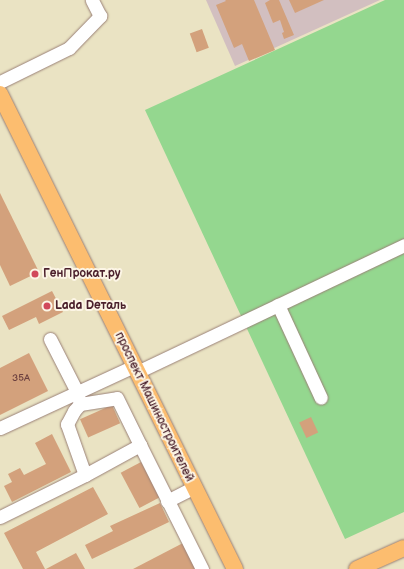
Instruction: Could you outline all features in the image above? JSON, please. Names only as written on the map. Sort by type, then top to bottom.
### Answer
[{"type":"main road","name":"проспект Машиностроителей","points":[[0,94],[234,569]]},
{"type":"main road","points":[[357,569],[404,548]]},
{"type":"lane","points":[[0,82],[69,48],[100,16],[92,0]]},
{"type":"lane","points":[[0,428],[79,398],[136,369],[278,305],[404,245]]},
{"type":"lane","points":[[278,305],[321,398]]},
{"type":"lane","points":[[50,339],[79,398],[67,424],[85,475]]},
{"type":"lane","points":[[79,398],[117,398],[202,569]]},
{"type":"lane","points":[[0,517],[85,475],[140,445]]},
{"type":"lane","points":[[167,501],[194,487]]},
{"type":"shaded area","points":[[206,0],[380,0],[235,66]]},
{"type":"green space","points":[[385,0],[404,0],[404,512],[345,539],[145,110]]},
{"type":"building","points":[[225,0],[254,0],[275,50],[249,61],[242,44],[234,48],[216,5],[226,1]]},
{"type":"building","points":[[270,0],[279,0],[294,35],[284,39],[282,33],[284,32],[280,20],[273,23],[265,3]]},
{"type":"building","points":[[289,0],[324,0],[295,13]]},
{"type":"building","points":[[202,29],[209,48],[197,52],[190,33]]},
{"type":"building","points":[[0,193],[39,272],[10,286],[0,265]]},
{"type":"building","points":[[52,291],[63,312],[39,324],[36,317],[9,330],[2,316]]},
{"type":"building","points":[[29,353],[48,391],[0,415],[0,368]]},
{"type":"building","points":[[112,405],[120,423],[88,438],[80,419]]},
{"type":"building","points":[[311,417],[318,432],[306,438],[299,422]]},
{"type":"building","points":[[52,434],[71,472],[12,502],[4,486],[12,482],[8,474],[20,468],[24,475],[46,464],[35,443]]},
{"type":"building","points":[[141,462],[160,497],[139,508],[121,473]]},
{"type":"building","points":[[93,487],[108,514],[36,552],[45,569],[23,569],[4,533]]},
{"type":"building","points":[[160,503],[169,522],[92,559],[85,545],[113,531],[110,526]]},
{"type":"building","points":[[183,543],[196,569],[133,569]]},
{"type":"building","points":[[76,553],[85,569],[46,569]]},
{"type":"place","name":"ГенПрокат.ру","points":[[35,274]]},
{"type":"place","name":"Lada Dеталь","points":[[47,306]]}]
